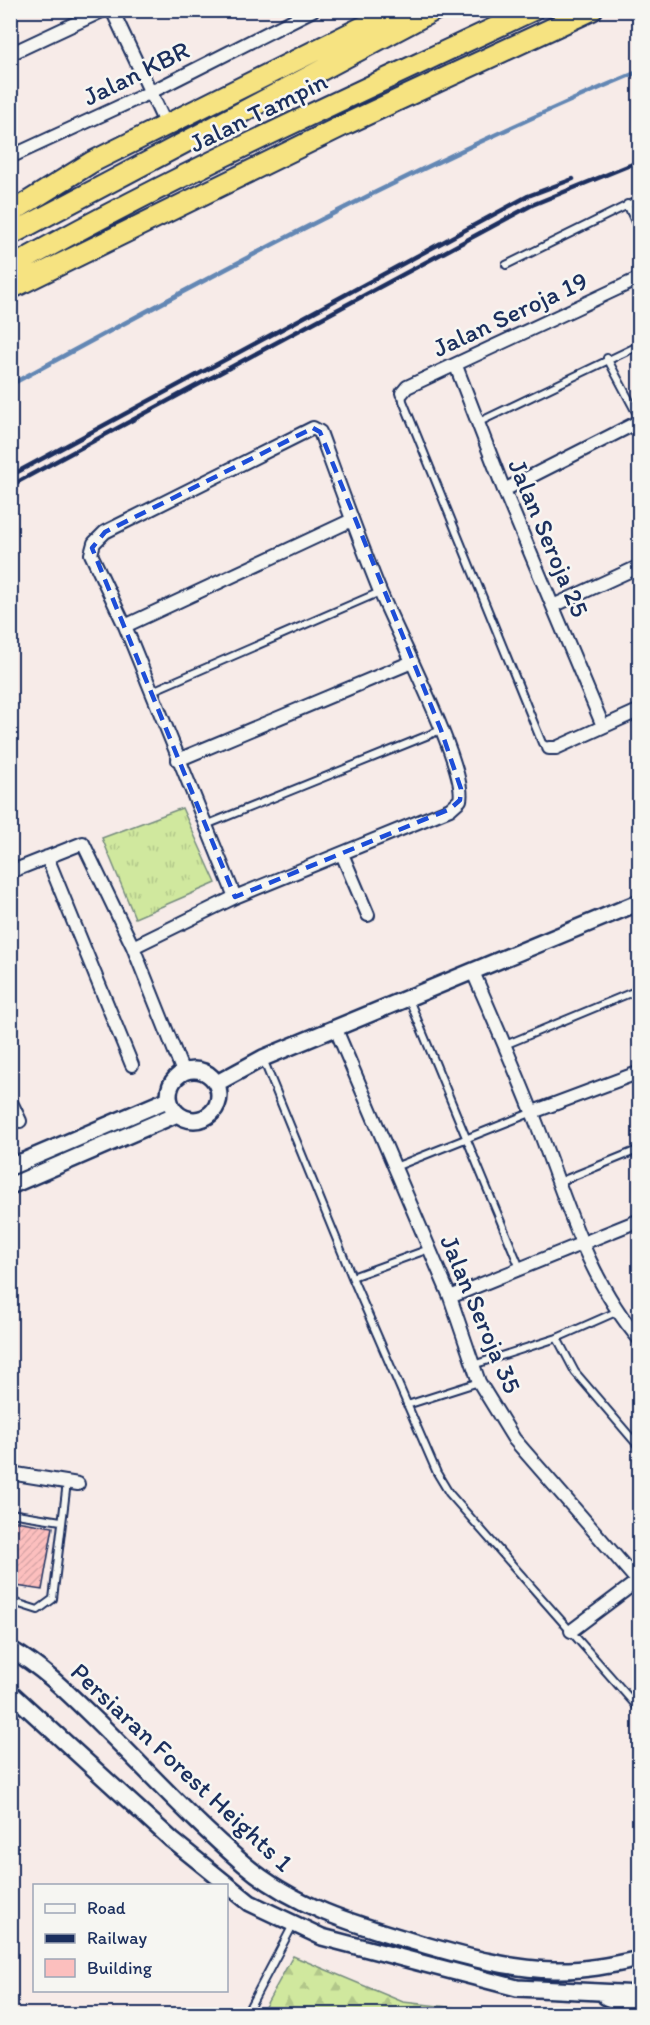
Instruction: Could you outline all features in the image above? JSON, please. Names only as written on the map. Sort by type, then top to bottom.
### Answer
[{"type":"highway","points":[[10,213],[92,162],[397,10]]},
{"type":"highway","name":"Jalan Tampin","points":[[10,235],[435,10]]},
{"type":"highway","name":"Jalan Tampin","points":[[10,268],[57,241],[311,115],[533,10]]},
{"type":"highway","points":[[10,289],[355,120],[592,10]]},
{"type":"street","points":[[10,54],[104,10]]},
{"type":"street","points":[[112,10],[166,125]]},
{"type":"street","name":"Jalan KBR","points":[[10,157],[151,92],[313,10]]},
{"type":"street","name":"Jalan Seroja 19","points":[[402,393],[407,387],[456,366],[639,278]]},
{"type":"street","name":"Jalan Seroja 25","points":[[456,366],[477,424],[603,726]]},
{"type":"street","points":[[504,490],[639,421]]},
{"type":"street","points":[[133,947],[235,897],[450,809],[460,800],[461,789],[441,730],[380,592],[320,432],[310,429],[99,537],[91,554],[125,626],[149,692],[235,897]]},
{"type":"street","points":[[125,626],[352,520]]},
{"type":"street","points":[[553,606],[639,566]]},
{"type":"street","points":[[178,760],[412,662]]},
{"type":"street","points":[[549,748],[556,748],[639,710]]},
{"type":"street","points":[[10,872],[83,843],[133,947],[183,1072]]},
{"type":"street","points":[[342,854],[368,915]]},
{"type":"street","points":[[47,857],[132,1065]]},
{"type":"street","points":[[217,1083],[263,1058],[639,902]]},
{"type":"street","points":[[474,972],[533,1112],[582,1242],[616,1312],[639,1340]]},
{"type":"street","name":"Jalan Seroja 35","points":[[335,1028],[450,1297],[479,1382],[514,1439],[639,1582]]},
{"type":"street","points":[[190,1070],[206,1072],[217,1083],[219,1098],[217,1106],[207,1117],[191,1120],[177,1114],[169,1099],[171,1084],[183,1072],[190,1070]]},
{"type":"street","points":[[533,1112],[639,1072]]},
{"type":"street","points":[[10,1167],[169,1099]]},
{"type":"street","points":[[10,1100],[20,1121]]},
{"type":"street","points":[[10,1186],[177,1114]]},
{"type":"street","points":[[450,1297],[639,1220]]},
{"type":"street","points":[[10,1473],[73,1482]]},
{"type":"street","points":[[571,1630],[639,1582]]},
{"type":"street","name":"Persiaran Forest Heights 1","points":[[10,1649],[43,1671],[75,1699],[244,1864],[277,1889],[307,1906],[376,1930],[520,1968],[556,1970],[595,1967],[639,1959]]},
{"type":"street","name":"Persiaran Forest Heights 1","points":[[10,1692],[172,1840],[226,1884]]},
{"type":"street","name":"Persiaran Forest Heights 1","points":[[228,1885],[250,1903],[322,1937],[517,1988],[639,1994]]},
{"type":"street","points":[[582,1991],[639,2010]]},
{"type":"lane","points":[[506,266],[639,199]]},
{"type":"lane","points":[[627,204],[639,233]]},
{"type":"lane","points":[[477,424],[607,358],[639,345]]},
{"type":"lane","points":[[607,358],[639,421]]},
{"type":"lane","points":[[402,393],[403,401],[542,743],[549,748]]},
{"type":"lane","points":[[149,692],[380,592]]},
{"type":"lane","points":[[205,825],[441,730]]},
{"type":"lane","points":[[504,1045],[639,989]]},
{"type":"lane","points":[[408,997],[520,1268]]},
{"type":"lane","points":[[263,1058],[352,1277],[437,1473],[449,1493],[639,1710]]},
{"type":"lane","points":[[395,1168],[414,1158],[468,1140],[533,1112]]},
{"type":"lane","points":[[559,1182],[639,1149]]},
{"type":"lane","points":[[352,1277],[429,1249]]},
{"type":"lane","points":[[473,1365],[557,1338],[616,1312]]},
{"type":"lane","points":[[557,1338],[575,1372],[639,1448]]},
{"type":"lane","points":[[407,1405],[479,1382]]},
{"type":"lane","points":[[10,1601],[32,1610],[44,1608],[53,1599],[62,1538],[61,1521],[73,1482]]},
{"type":"lane","points":[[10,1513],[61,1521]]},
{"type":"lane","points":[[246,2014],[293,1925]]},
{"type":"highlighted area","points":[[313,428],[320,432],[441,730],[461,789],[460,800],[450,809],[235,897],[92,548],[105,532]]},
{"type":"green space","points":[[182,808],[216,883],[135,918],[102,838]]},
{"type":"green space","points":[[293,1956],[403,2002],[512,2014],[261,2014]]},
{"type":"building","points":[[10,1520],[53,1527],[42,1590],[10,1585]]},
{"type":"waterway","points":[[10,385],[165,301],[400,180],[479,142],[640,71]]},
{"type":"railway","points":[[10,486],[532,205],[640,161]]},
{"type":"railway","points":[[10,476],[528,196],[573,179]]}]
